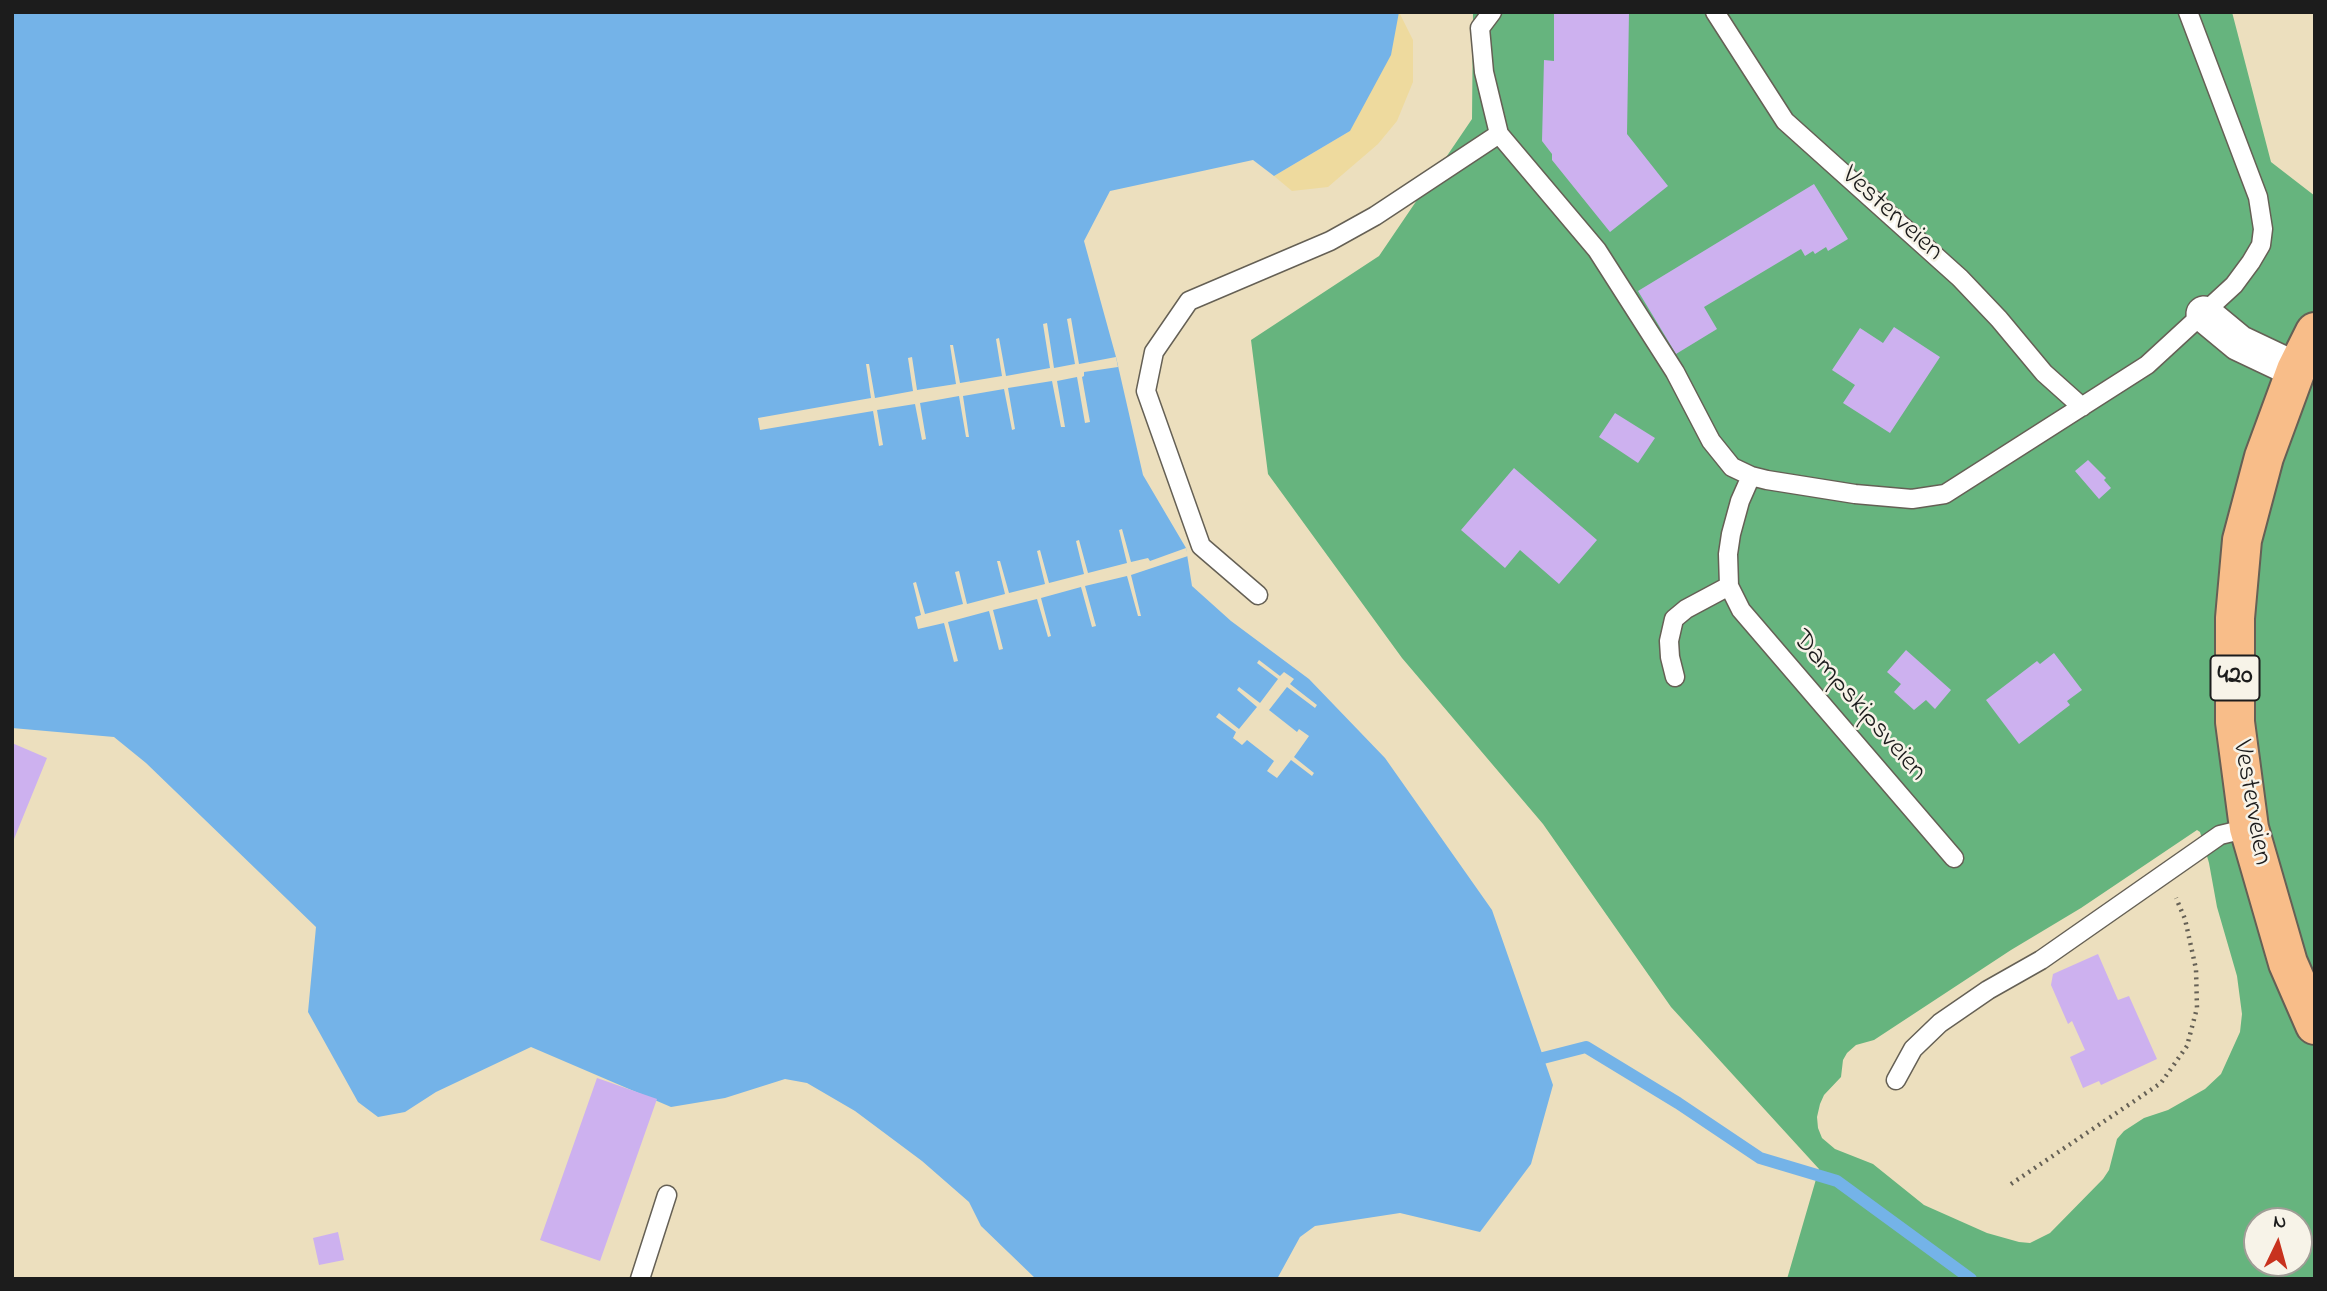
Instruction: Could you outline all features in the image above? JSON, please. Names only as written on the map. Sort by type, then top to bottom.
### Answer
[{"type":"main road","name":"Vesterveien","points":[[2315,332],[2296,370],[2264,457],[2242,540],[2235,618],[2235,722],[2249,828],[2288,963],[2315,1026]]},
{"type":"street","points":[[2204,314],[2239,343],[2296,370]]},
{"type":"lane","points":[[1493,12],[1480,28],[1484,72],[1499,134],[1597,250],[1675,372],[1711,441],[1732,467],[1751,476],[1856,494],[1912,499],[1945,494],[2147,365],[2234,285],[2252,262],[2261,245],[2263,229],[2259,197],[2188,12]]},
{"type":"lane","name":"Vesterveien","points":[[1715,12],[1785,121],[1960,278],[2044,373],[2082,407]]},
{"type":"lane","points":[[1258,595],[1202,546],[1146,391],[1154,352],[1189,300],[1353,229],[1499,134]]},
{"type":"lane","name":"Dampskipsveien","points":[[1751,476],[1740,501],[1728,554],[1729,586],[1741,610],[1954,858]]},
{"type":"lane","points":[[1675,677],[1669,641],[1674,619],[1729,586]]},
{"type":"lane","points":[[1896,1080],[1913,1049],[1940,1023],[1988,990],[2041,960],[2220,835],[2249,828]]},
{"type":"lane","points":[[640,1279],[667,1195]]},
{"type":"path","points":[[2011,1184],[2161,1083],[2187,1046],[2197,1008],[2196,969],[2185,919],[2166,872]]},
{"type":"green space","points":[[1473,12],[2232,12],[2271,162],[2315,196],[2315,1279],[1787,1279],[1819,1169],[1671,1007],[1543,824],[1402,658],[1268,474],[1251,340],[1379,256],[1472,119]],"holes":[[[2197,830],[2200,832],[2217,907],[2237,976],[2242,1014],[2240,1032],[2221,1074],[2205,1089],[2168,1110],[2144,1118],[2124,1131],[2117,1139],[2109,1170],[2103,1179],[2050,1233],[2030,1243],[1987,1233],[1924,1205],[1873,1164],[1835,1149],[1822,1138],[1817,1117],[1820,1104],[1824,1095],[1841,1077],[1843,1060],[1856,1045],[1874,1040],[2011,950],[2081,908]]]},
{"type":"sand","points":[[1399,12],[1413,40],[1413,82],[1397,121],[1378,144],[1328,187],[1292,191],[1274,176],[1350,131]]},
{"type":"water","points":[[12,12],[1399,12],[1391,55],[1350,131],[1274,176],[1253,160],[1110,191],[1084,241],[1116,357],[1143,475],[1186,548],[1192,586],[1231,621],[1309,679],[1385,758],[1492,910],[1553,1085],[1531,1164],[1480,1232],[1400,1213],[1315,1226],[1300,1237],[1277,1279],[1036,1279],[981,1226],[969,1202],[922,1161],[855,1111],[807,1083],[785,1079],[725,1098],[671,1107],[531,1047],[436,1092],[405,1112],[378,1117],[358,1102],[308,1012],[316,927],[146,763],[114,737],[12,728]]},
{"type":"pier","points":[[1071,318],[1079,364],[1116,357],[1118,367],[1084,372],[1082,377],[1090,422],[1085,423],[1077,377],[1057,381],[1065,427],[1061,427],[1052,381],[1008,388],[1015,429],[1012,430],[1004,389],[963,396],[969,437],[966,437],[959,396],[920,403],[926,439],[922,440],[915,404],[877,410],[883,445],[879,446],[873,411],[760,430],[758,418],[871,398],[866,364],[869,364],[875,398],[913,391],[908,358],[912,357],[917,390],[956,384],[950,345],[953,345],[960,383],[1002,376],[996,339],[999,338],[1006,376],[1050,368],[1043,324],[1047,323],[1054,368],[1075,364],[1067,319]]},
{"type":"pier","points":[[1122,529],[1131,562],[1148,558],[1150,561],[1186,548],[1188,556],[1131,575],[1141,616],[1138,616],[1127,576],[1085,586],[1096,626],[1092,627],[1081,587],[1041,598],[1051,636],[1048,637],[1037,599],[993,610],[1003,649],[999,650],[989,611],[948,622],[958,661],[954,662],[944,623],[918,629],[915,617],[921,615],[913,583],[916,582],[925,614],[963,604],[955,572],[959,571],[967,604],[1005,594],[997,561],[1000,561],[1009,593],[1045,584],[1037,551],[1040,550],[1049,583],[1084,574],[1076,541],[1079,540],[1088,573],[1127,563],[1119,530]]},
{"type":"pier","points":[[1259,660],[1280,676],[1284,672],[1294,679],[1290,684],[1317,705],[1315,708],[1287,687],[1269,710],[1297,732],[1299,729],[1309,736],[1294,757],[1314,773],[1312,776],[1291,760],[1277,778],[1267,771],[1274,761],[1247,740],[1242,745],[1233,738],[1236,732],[1216,717],[1219,713],[1239,729],[1257,707],[1237,690],[1239,687],[1260,703],[1278,679],[1257,663]]},
{"type":"building","points":[[1554,12],[1629,12],[1627,134],[1668,186],[1610,232],[1552,160],[1552,154],[1542,141],[1544,60],[1554,61]]},
{"type":"building","points":[[1814,184],[1848,239],[1828,251],[1826,247],[1815,254],[1813,251],[1805,256],[1801,249],[1704,307],[1717,329],[1676,354],[1638,291]]},
{"type":"building","points":[[1894,327],[1940,357],[1890,433],[1843,403],[1855,385],[1832,370],[1860,328],[1883,343]]},
{"type":"building","points":[[1615,413],[1655,438],[1638,463],[1599,437]]},
{"type":"building","points":[[2088,460],[2106,478],[2104,480],[2111,488],[2099,499],[2075,471]]},
{"type":"building","points":[[1514,468],[1597,540],[1559,584],[1520,550],[1505,568],[1461,530]]},
{"type":"building","points":[[1906,650],[1951,690],[1935,709],[1926,700],[1914,710],[1894,692],[1901,684],[1887,672]]},
{"type":"building","points":[[2054,653],[2082,690],[2067,701],[2070,705],[2019,744],[1986,700],[2037,661],[2040,664]]},
{"type":"building","points":[[12,743],[47,758],[12,844]]},
{"type":"building","points":[[2098,954],[2118,1000],[2129,996],[2157,1059],[2101,1085],[2099,1081],[2083,1088],[2070,1057],[2085,1050],[2072,1021],[2068,1024],[2051,985],[2053,974]]},
{"type":"building","points":[[597,1078],[657,1099],[600,1261],[540,1240]]},
{"type":"building","points":[[338,1232],[344,1260],[319,1265],[313,1238]]},
{"type":"waterway","points":[[1543,1058],[1586,1047],[1678,1103],[1760,1158],[1837,1181],[1971,1279]]}]
